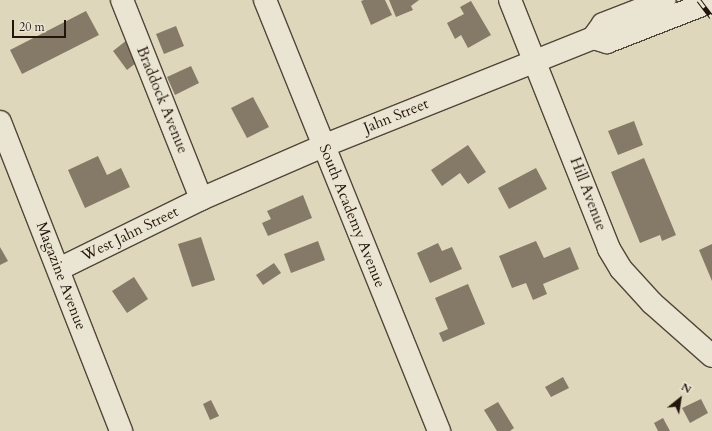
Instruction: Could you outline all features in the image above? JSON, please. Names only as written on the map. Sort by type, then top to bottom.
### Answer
[{"type":"street","name":"Braddock Avenue","points":[[122,0],[201,199]]},
{"type":"street","name":"South Academy Avenue","points":[[265,0],[439,431]]},
{"type":"street","name":"Hill Avenue","points":[[510,0],[536,61],[610,249],[621,269],[652,303],[712,356]]},
{"type":"street","name":"Jahn Street","points":[[201,199],[323,146],[594,38],[603,24],[665,0]]},
{"type":"street","name":"Jahn Street","points":[[594,38],[607,42],[712,1]]},
{"type":"street","name":"Magazine Avenue","points":[[0,122],[59,269],[121,431]]},
{"type":"street","name":"West Jahn Street","points":[[59,269],[201,199]]},
{"type":"building","points":[[385,0],[392,15],[371,25],[361,1]]},
{"type":"building","points":[[389,0],[419,0],[411,6],[413,10],[396,17]]},
{"type":"building","points":[[471,1],[491,35],[468,48],[461,35],[455,39],[447,23],[464,14],[460,7]]},
{"type":"building","points":[[86,11],[99,35],[22,74],[10,50]]},
{"type":"building","points":[[176,26],[184,46],[164,54],[156,34]]},
{"type":"building","points":[[127,40],[141,59],[127,70],[113,51]]},
{"type":"building","points":[[191,66],[199,83],[175,95],[167,77]]},
{"type":"building","points":[[253,97],[269,127],[247,138],[231,108]]},
{"type":"building","points":[[634,121],[643,145],[618,155],[608,131]]},
{"type":"building","points":[[468,145],[486,172],[468,184],[460,173],[442,186],[431,170]]},
{"type":"building","points":[[98,156],[107,175],[121,168],[130,187],[85,208],[68,170]]},
{"type":"building","points":[[644,158],[676,235],[662,241],[660,235],[640,243],[611,172]]},
{"type":"building","points":[[536,168],[547,189],[509,209],[498,188]]},
{"type":"building","points":[[303,195],[312,218],[268,236],[262,223],[271,219],[267,211]]},
{"type":"building","points":[[201,237],[215,280],[192,287],[178,244]]},
{"type":"building","points":[[318,241],[325,260],[291,273],[284,254]]},
{"type":"building","points":[[536,241],[544,258],[570,247],[579,269],[543,284],[547,294],[533,300],[526,283],[512,288],[499,256]]},
{"type":"building","points":[[438,243],[442,251],[452,247],[462,269],[430,283],[417,253]]},
{"type":"building","points":[[712,244],[712,281],[699,250]]},
{"type":"building","points":[[0,247],[8,261],[0,265]]},
{"type":"building","points":[[274,263],[281,273],[263,285],[256,275]]},
{"type":"building","points":[[134,277],[148,299],[127,313],[112,291]]},
{"type":"building","points":[[468,284],[485,324],[443,342],[439,333],[448,329],[435,298]]},
{"type":"building","points":[[563,377],[569,388],[551,397],[545,387]]},
{"type":"building","points":[[701,399],[708,413],[690,423],[682,408]]},
{"type":"building","points":[[211,400],[219,416],[210,420],[203,404]]},
{"type":"building","points":[[498,402],[514,428],[510,431],[497,431],[484,410]]},
{"type":"building","points":[[663,418],[670,431],[658,431],[654,423]]},
{"type":"railway","points":[[699,0],[712,17]]}]
